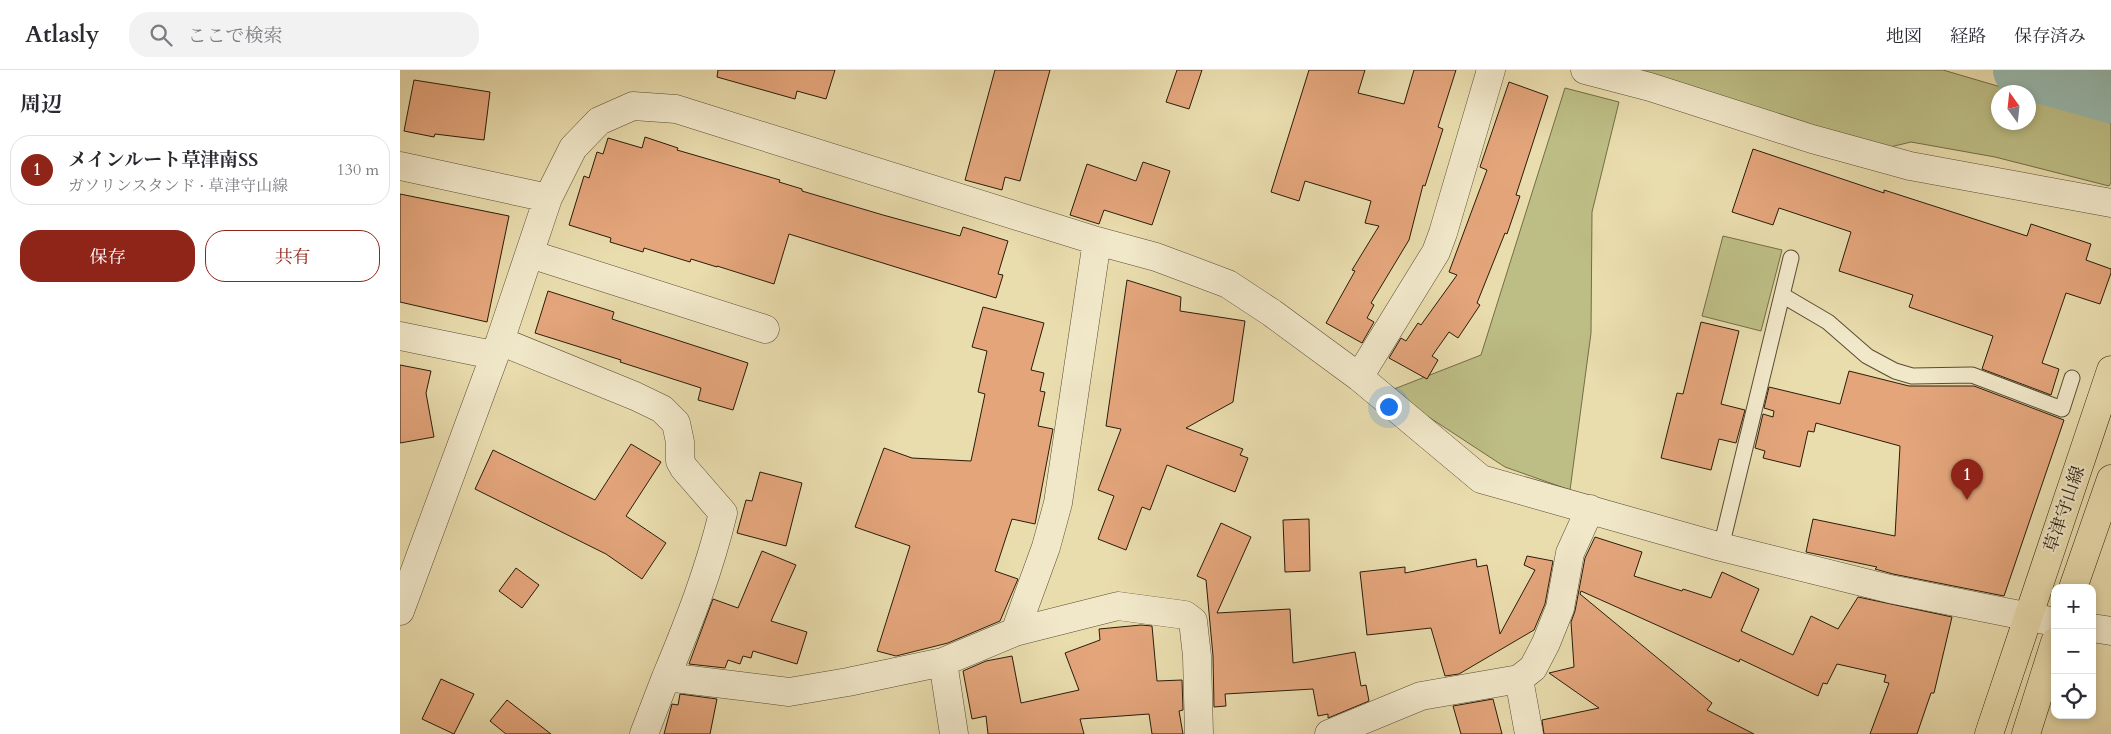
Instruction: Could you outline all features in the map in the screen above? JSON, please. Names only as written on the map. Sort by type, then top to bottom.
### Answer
[{"type":"main road","name":"草津守山線","points":[[1989,734],[2111,370]]},
{"type":"main road","name":"草津守山線","points":[[2074,584],[2111,479]]},
{"type":"main road","points":[[2026,734],[2051,655]]},
{"type":"street","points":[[1359,377],[1436,252],[1491,70]]},
{"type":"street","points":[[1585,70],[1650,86],[1812,139],[1910,166],[2111,203]]},
{"type":"street","points":[[400,611],[530,254],[548,198],[573,148],[599,121],[633,106],[676,109],[1096,241],[1156,257],[1228,284],[1272,313],[1359,377],[1481,479],[1722,547],[1890,589],[2051,621]]},
{"type":"street","points":[[400,166],[548,198]]},
{"type":"street","points":[[1015,632],[1046,547],[1058,503],[1096,241]]},
{"type":"street","points":[[530,254],[765,330]]},
{"type":"street","points":[[400,336],[496,348],[635,396],[662,409],[676,423],[680,442],[680,461],[723,513],[713,556],[644,734]]},
{"type":"street","points":[[1329,734],[1421,696],[1519,679],[1533,668],[1546,643],[1560,608],[1570,553],[1590,509]]},
{"type":"street","points":[[666,677],[789,692],[943,662],[1015,632],[1118,606],[1185,615],[1193,621],[1197,656],[1199,734]]},
{"type":"street","points":[[2096,629],[2111,631]]},
{"type":"street","points":[[943,662],[954,734]]},
{"type":"street","points":[[1519,679],[1529,734]]},
{"type":"lane","points":[[1722,547],[1791,258]]},
{"type":"lane","points":[[1782,295],[1828,322],[1867,356],[1895,371],[1912,376],[1972,375],[2062,409],[2072,378]]},
{"type":"green space","points":[[1616,70],[1943,70],[1994,85],[1991,85],[1991,130],[2036,130],[2036,97],[2111,123],[2111,183],[2109,186],[1995,157],[1911,142],[1886,148]]},
{"type":"green space","points":[[1565,88],[1619,102],[1592,212],[1591,333],[1570,490],[1505,467],[1389,391],[1481,355]]},
{"type":"green space","points":[[1723,236],[1782,250],[1761,331],[1702,316]]},
{"type":"building","points":[[718,70],[835,70],[826,99],[797,91],[795,99],[717,77]]},
{"type":"building","points":[[995,70],[1050,70],[1020,181],[1005,177],[1002,190],[965,180]]},
{"type":"building","points":[[1177,70],[1202,70],[1189,109],[1166,102]]},
{"type":"building","points":[[1309,70],[1365,70],[1358,93],[1404,104],[1414,70],[1456,70],[1438,127],[1443,129],[1425,186],[1423,185],[1409,240],[1371,303],[1374,305],[1367,318],[1374,322],[1362,343],[1326,323],[1355,271],[1352,270],[1379,226],[1365,223],[1371,201],[1305,181],[1299,201],[1271,192]]},
{"type":"building","points":[[414,80],[490,92],[484,140],[435,134],[434,137],[404,131]]},
{"type":"building","points":[[1509,82],[1548,96],[1516,195],[1520,196],[1507,234],[1505,233],[1477,303],[1480,305],[1458,338],[1449,332],[1432,356],[1438,360],[1427,379],[1389,358],[1401,338],[1406,341],[1418,323],[1421,325],[1457,275],[1449,272],[1487,170],[1480,167]]},
{"type":"building","points":[[645,137],[678,148],[677,150],[780,180],[779,182],[802,189],[802,191],[883,215],[960,236],[963,227],[1008,241],[998,274],[1003,275],[996,298],[789,234],[774,284],[691,259],[690,262],[644,248],[643,252],[610,242],[611,238],[569,225],[584,176],[589,178],[597,152],[603,154],[608,138],[642,148]]},
{"type":"building","points":[[1753,149],[1884,193],[1884,190],[2027,236],[2031,224],[2091,244],[2086,260],[2111,269],[2111,273],[2100,304],[2066,293],[2042,363],[2059,369],[2051,395],[1982,369],[1993,336],[1909,307],[1913,295],[1839,271],[1851,232],[1779,208],[1773,225],[1732,212]]},
{"type":"building","points":[[1143,162],[1170,171],[1152,225],[1104,210],[1099,224],[1070,215],[1087,164],[1136,181]]},
{"type":"building","points":[[400,194],[509,216],[487,322],[400,302]]},
{"type":"building","points":[[1127,280],[1181,297],[1180,311],[1245,321],[1233,402],[1186,428],[1243,449],[1240,455],[1248,458],[1235,492],[1167,465],[1150,510],[1142,507],[1126,550],[1098,539],[1114,496],[1098,490],[1121,429],[1106,426]]},
{"type":"building","points":[[548,291],[614,312],[612,319],[748,363],[733,410],[698,400],[701,388],[535,333]]},
{"type":"building","points":[[983,307],[1044,323],[1031,370],[1044,373],[1040,391],[1045,392],[1038,426],[1053,429],[1035,524],[1012,519],[995,571],[1018,579],[1000,621],[948,643],[896,656],[877,651],[910,546],[855,527],[884,448],[912,458],[971,461],[985,394],[978,392],[987,351],[972,347]]},
{"type":"building","points":[[1701,322],[1739,331],[1721,404],[1745,410],[1736,443],[1719,439],[1711,470],[1661,458],[1677,393],[1683,394]]},
{"type":"building","points":[[400,365],[431,371],[426,393],[434,437],[400,443]]},
{"type":"building","points":[[1849,371],[1909,386],[1974,386],[2064,420],[2004,596],[1893,574],[1875,569],[1877,567],[1806,552],[1813,519],[1895,536],[1900,446],[1816,423],[1814,432],[1808,431],[1800,467],[1763,458],[1765,451],[1755,448],[1763,414],[1773,417],[1774,411],[1764,408],[1769,387],[1840,404]]},
{"type":"building","points":[[631,444],[661,462],[626,516],[666,543],[642,579],[606,554],[475,489],[493,450],[595,500]]},
{"type":"building","points":[[760,472],[802,483],[786,546],[737,533],[746,500],[752,501]]},
{"type":"building","points":[[1309,519],[1310,571],[1285,572],[1283,520]]},
{"type":"building","points":[[1221,523],[1251,537],[1217,613],[1290,609],[1293,663],[1355,652],[1361,686],[1366,685],[1369,701],[1328,718],[1328,714],[1318,716],[1313,689],[1225,694],[1226,706],[1214,707],[1213,656],[1206,580],[1197,576]]},
{"type":"building","points":[[1595,537],[1642,552],[1634,576],[1711,598],[1722,572],[1759,589],[1741,631],[1793,655],[1811,616],[1838,629],[1858,597],[1952,617],[1934,693],[1931,693],[1917,734],[1870,734],[1889,683],[1884,682],[1886,675],[1837,664],[1827,684],[1823,683],[1818,696],[1740,659],[1739,662],[1581,591],[1580,594],[1712,703],[1707,710],[1754,734],[1544,734],[1542,720],[1599,708],[1549,673],[1574,667],[1571,622],[1575,611],[1585,558]]},
{"type":"building","points":[[762,551],[796,565],[771,621],[807,632],[797,664],[753,651],[751,658],[743,656],[740,664],[728,660],[725,668],[689,664],[713,599],[738,608]]},
{"type":"building","points":[[1527,556],[1553,561],[1545,604],[1534,630],[1459,674],[1445,676],[1431,628],[1367,635],[1360,572],[1405,567],[1405,573],[1476,559],[1477,567],[1487,565],[1500,634],[1535,570],[1524,565]]},
{"type":"building","points":[[516,568],[539,585],[522,608],[499,591]]},
{"type":"building","points":[[1141,625],[1152,626],[1157,681],[1182,680],[1183,710],[1179,711],[1183,734],[1152,734],[1149,714],[1080,719],[1084,734],[988,734],[986,716],[972,719],[963,671],[986,661],[1012,656],[1021,703],[1079,690],[1065,653],[1100,640],[1099,629]]},
{"type":"building","points":[[441,679],[474,694],[454,734],[422,719]]},
{"type":"building","points":[[680,694],[717,699],[710,734],[664,734],[672,704],[678,705]]},
{"type":"building","points":[[1493,699],[1502,734],[1461,734],[1453,706]]},
{"type":"building","points":[[507,700],[551,734],[506,734],[490,721]]},
{"type":"waterway","points":[[2021,70],[2111,95]]},
{"type":"place","name":"メインルート草津南SS","points":[[1967,500]]}]
